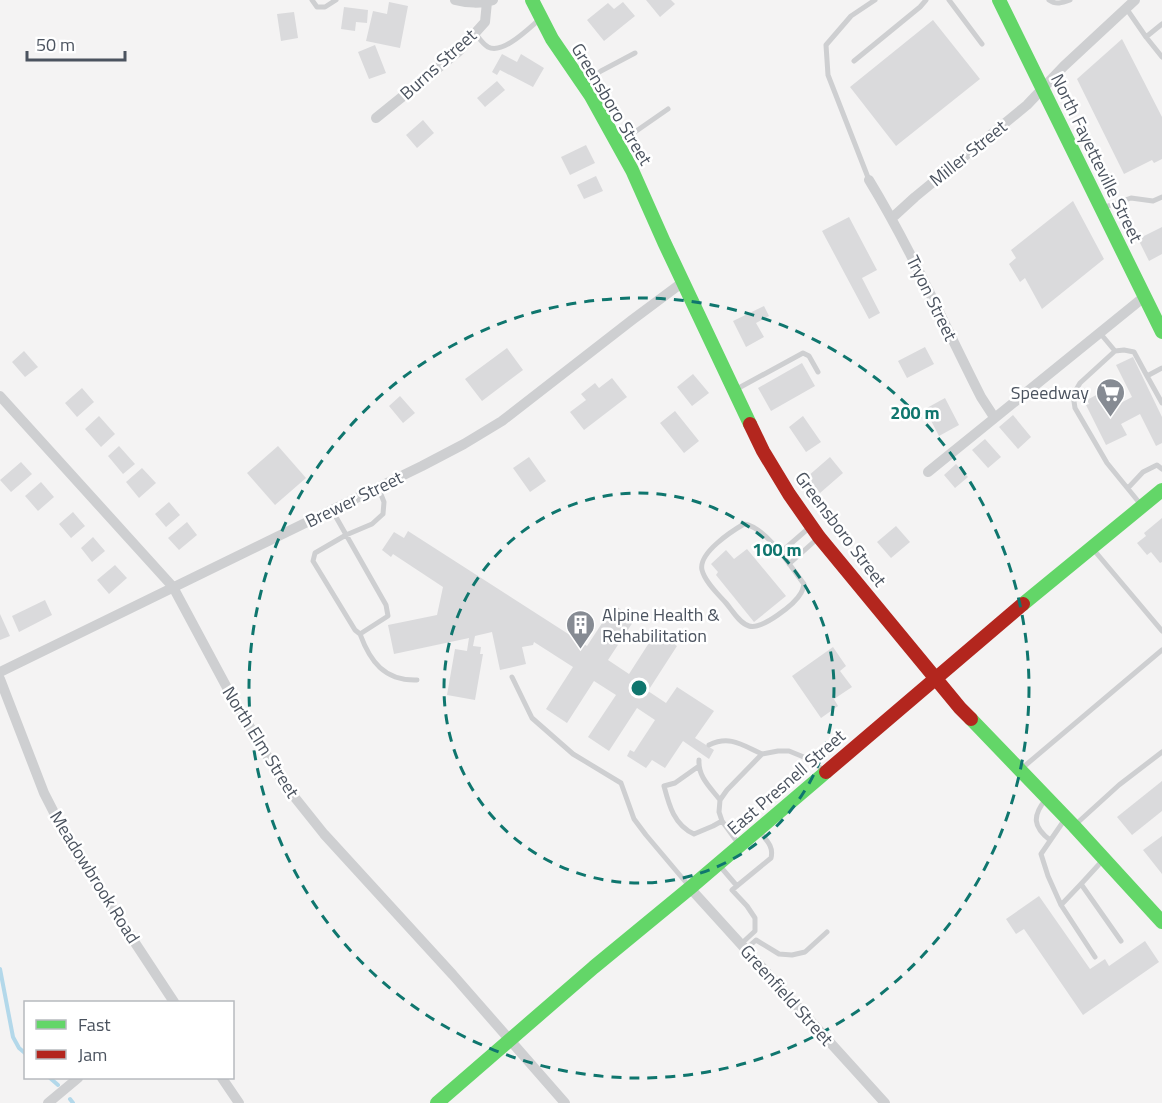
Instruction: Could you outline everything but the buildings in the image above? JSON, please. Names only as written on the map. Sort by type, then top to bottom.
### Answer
[{"type":"main road","name":"Greensboro Street","points":[[532,0],[564,57],[591,96],[632,170],[734,390],[764,451],[789,494],[815,531],[960,708],[1162,922]]},
{"type":"main road","name":"North Fayetteville Street","points":[[999,0],[1162,332]]},
{"type":"main road","name":"East Presnell Street","points":[[436,1103],[935,679],[1162,490]]},
{"type":"street","points":[[455,0],[461,2],[490,1]]},
{"type":"street","name":"Miller Street","points":[[892,218],[915,196],[1027,105],[1064,66],[1135,0]]},
{"type":"street","name":"Burns Street","points":[[376,118],[459,51],[485,22],[490,1]]},
{"type":"street","name":"Tryon Street","points":[[869,180],[892,218],[981,397],[994,417]]},
{"type":"street","name":"Brewer Street","points":[[0,672],[464,444],[502,421],[682,282]]},
{"type":"street","points":[[928,472],[1144,297]]},
{"type":"street","name":"North Elm Street","points":[[0,396],[173,587],[232,697],[284,784],[324,834],[445,966],[565,1103]]},
{"type":"street","name":"Meadowbrook Road","points":[[0,679],[44,793],[70,844],[171,1001]]},
{"type":"street","name":"Greenfield Street","points":[[690,888],[885,1103]]},
{"type":"street","points":[[48,1103],[76,1079]]},
{"type":"street","points":[[223,1079],[239,1103]]},
{"type":"lane","points":[[312,0],[317,7],[326,7],[336,0]]},
{"type":"lane","points":[[869,180],[828,75],[826,45],[851,16],[875,0]]},
{"type":"lane","points":[[854,61],[926,0]]},
{"type":"lane","points":[[949,0],[982,44]]},
{"type":"lane","points":[[1048,0],[1061,3],[1070,0]]},
{"type":"lane","points":[[1126,8],[1162,57]]},
{"type":"lane","points":[[475,33],[489,48],[499,49],[542,18]]},
{"type":"lane","points":[[1146,37],[1162,24]]},
{"type":"lane","points":[[582,84],[635,53]]},
{"type":"lane","points":[[617,144],[668,109]]},
{"type":"lane","points":[[1101,208],[1131,198],[1153,201],[1162,197]]},
{"type":"lane","points":[[1100,333],[1115,351]]},
{"type":"lane","points":[[1142,506],[1107,463],[1075,408],[1073,395],[1080,383],[1115,351],[1124,350],[1134,352],[1162,404]]},
{"type":"lane","points":[[734,390],[804,353],[809,356],[818,372]]},
{"type":"lane","points":[[1147,376],[1162,368]]},
{"type":"lane","points":[[1128,488],[1143,472],[1159,467],[1162,460]]},
{"type":"lane","points":[[378,487],[384,502],[383,514],[372,524],[346,535],[315,553],[313,561],[355,630],[360,634],[373,661],[383,671],[401,678],[417,680]]},
{"type":"lane","points":[[332,510],[386,605],[388,616],[360,634]]},
{"type":"lane","points":[[744,524],[756,528],[789,564],[804,584],[803,591],[795,600],[762,625],[750,627],[741,622],[711,586],[702,571],[702,564],[707,554],[719,541],[744,524]]},
{"type":"lane","points":[[780,553],[815,531]]},
{"type":"lane","points":[[789,564],[815,531]]},
{"type":"lane","points":[[1092,548],[1162,631]]},
{"type":"lane","points":[[1020,770],[1162,650]]},
{"type":"lane","points":[[512,677],[532,718],[573,754],[621,783],[634,819],[690,888]]},
{"type":"lane","points":[[709,746],[720,740],[731,741],[762,754],[778,751],[789,752],[811,760],[825,772]]},
{"type":"lane","points":[[1095,957],[1061,905],[1041,854],[1050,840],[1070,822],[1162,752]]},
{"type":"lane","points":[[740,845],[723,824],[719,812],[720,800],[762,754]]},
{"type":"lane","points":[[699,759],[705,782],[720,800]]},
{"type":"lane","points":[[699,766],[675,783],[664,786],[668,803],[681,825],[694,834],[723,824]]},
{"type":"lane","points":[[1047,798],[1039,807],[1036,819],[1037,828],[1050,840]]},
{"type":"lane","points":[[744,947],[755,931],[755,918],[732,890],[771,858],[771,847],[758,830]]},
{"type":"lane","points":[[1061,905],[1104,859]]},
{"type":"lane","points":[[718,864],[737,886]]},
{"type":"lane","points":[[1081,884],[1121,940]]},
{"type":"lane","points":[[744,947],[756,940],[779,954],[792,955],[805,952],[827,932]]},
{"type":"waterway","points":[[0,969],[13,1037],[24,1052]]},
{"type":"waterway","points":[[51,1079],[58,1085]]},
{"type":"waterway","points":[[70,1099],[73,1103]]},
{"type":"traffic: fast","points":[[532,0],[552,39],[591,96],[632,170],[750,424]]},
{"type":"traffic: fast","points":[[999,0],[1162,332]]},
{"type":"traffic: fast","points":[[1023,604],[1162,490]]},
{"type":"traffic: fast","points":[[971,719],[1162,922]]},
{"type":"traffic: fast","points":[[437,1103],[594,967],[826,772]]},
{"type":"traffic: jam","points":[[750,424],[789,494],[819,537],[971,719]]},
{"type":"traffic: jam","points":[[826,772],[1023,604]]},
{"type":"place","name":"Speedway","points":[[1110,418]]},
{"type":"place","name":"Alpine Health & Rehabilitation","points":[[581,650]]}]
